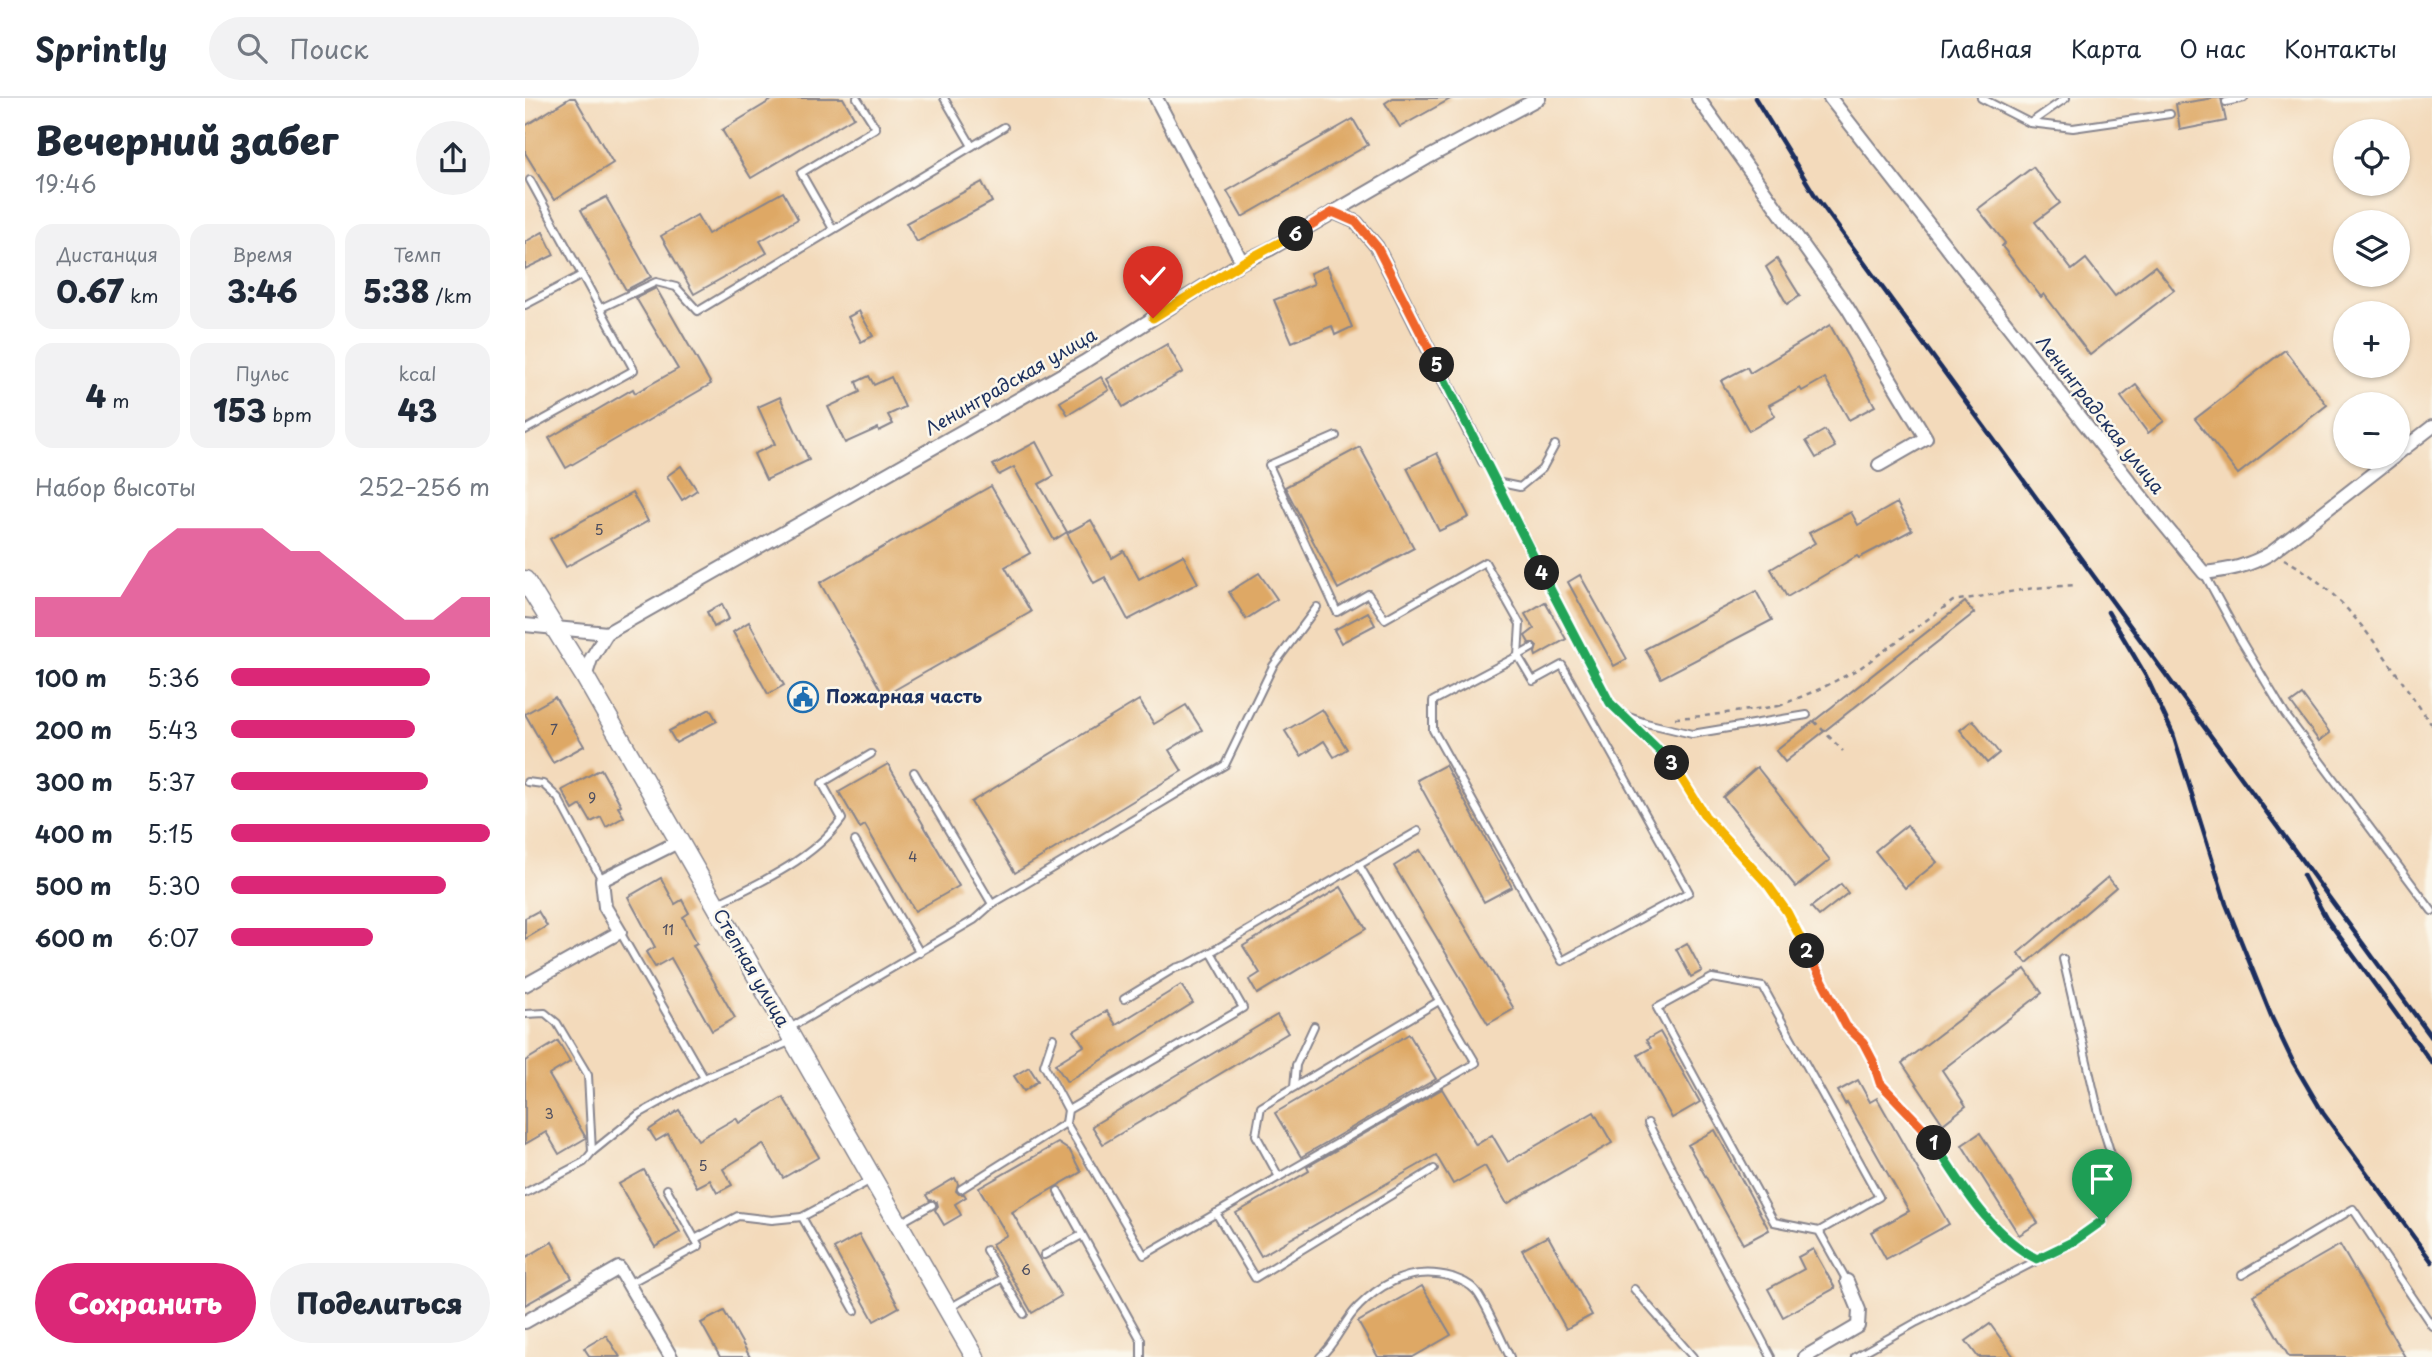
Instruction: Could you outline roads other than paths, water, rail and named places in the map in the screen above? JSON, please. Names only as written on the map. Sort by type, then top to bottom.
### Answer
[{"type":"street","points":[[1156,98],[1243,262]]},
{"type":"street","name":"Ленинградская улица","points":[[607,634],[1084,362],[1243,262],[1539,98]]},
{"type":"street","points":[[1698,98],[1847,307],[1926,438],[1879,465]]},
{"type":"street","name":"Ленинградская улица","points":[[1831,98],[2204,573]]},
{"type":"street","points":[[1333,212],[1356,222],[1377,247],[1485,461]]},
{"type":"street","points":[[2410,445],[2432,427]]},
{"type":"street","points":[[2204,573],[2233,570],[2254,563],[2271,553],[2379,469]]},
{"type":"street","name":"Степная улица","points":[[525,580],[585,677],[975,1357]]},
{"type":"street","points":[[525,625],[607,634],[591,659],[585,677]]},
{"type":"street","points":[[525,985],[620,932],[605,907],[603,880],[678,842]]},
{"type":"street","points":[[525,1322],[619,1268],[671,1357]]},
{"type":"street","points":[[1805,1357],[1859,1326],[1859,1310],[1847,1281]]},
{"type":"lane","points":[[833,229],[801,173],[876,128],[857,98]]},
{"type":"lane","points":[[944,98],[972,146]]},
{"type":"lane","points":[[1981,98],[2030,123],[2073,128],[2170,114]]},
{"type":"lane","points":[[2030,123],[2066,98]]},
{"type":"lane","points":[[2226,102],[2241,98]]},
{"type":"lane","points":[[601,308],[656,282],[675,287],[698,311],[1004,127]]},
{"type":"lane","points":[[525,430],[634,370],[530,180]]},
{"type":"lane","points":[[525,304],[583,275]]},
{"type":"lane","points":[[1336,436],[1269,465],[1337,611],[1369,594],[1385,619],[1485,562],[1520,624],[1518,656],[1533,681],[1562,665],[1689,892],[1562,961],[1433,730],[1433,701],[1518,656],[1532,648]]},
{"type":"lane","points":[[1496,482],[1520,487],[1542,469],[1555,445]]},
{"type":"lane","points":[[1485,461],[1610,703],[1623,715],[1692,734],[1807,715]]},
{"type":"lane","points":[[2204,573],[2285,714],[2432,911]]},
{"type":"lane","points":[[525,1193],[584,1162],[592,1152],[639,1114],[789,1035],[974,920],[992,904],[1225,765],[1273,666],[1317,607]]},
{"type":"lane","points":[[1562,632],[1570,629]]},
{"type":"lane","points":[[714,905],[752,887],[801,857],[831,834],[842,818],[822,783],[871,754]]},
{"type":"lane","points":[[914,772],[992,904]]},
{"type":"lane","points":[[527,782],[543,784],[558,798],[603,880]]},
{"type":"lane","points":[[1124,999],[1175,968],[1211,952],[1418,831]]},
{"type":"lane","points":[[855,841],[921,953]]},
{"type":"lane","points":[[1053,1038],[1044,1065],[1067,1110],[1066,1123],[1144,1255],[1476,1063],[1359,865]]},
{"type":"lane","points":[[620,932],[704,1078]]},
{"type":"lane","points":[[1067,1110],[1243,1008],[1211,952]]},
{"type":"lane","points":[[1855,1357],[2074,1241],[2102,1221],[2115,1198],[2117,1174],[2101,1122],[2063,959]]},
{"type":"lane","points":[[1819,1231],[1879,1197],[1763,987],[1712,978],[1657,1008],[1774,1222],[1819,1231],[1847,1281]]},
{"type":"lane","points":[[1279,1177],[1256,1135],[1261,1107],[1439,1001]]},
{"type":"lane","points":[[525,1014],[545,1013],[558,1023],[588,1075],[592,1152]]},
{"type":"lane","points":[[1294,1087],[1296,1065],[1314,1026]]},
{"type":"lane","points":[[961,1189],[1066,1123]]},
{"type":"lane","points":[[1648,1123],[1772,1357]]},
{"type":"lane","points":[[1216,1213],[1255,1278],[1434,1169]]},
{"type":"lane","points":[[695,1239],[738,1216],[772,1220],[802,1217],[872,1179]]},
{"type":"lane","points":[[628,1284],[699,1246],[667,1189]]},
{"type":"lane","points":[[1058,1191],[1141,1340],[1141,1357]]},
{"type":"lane","points":[[899,1224],[932,1206]]},
{"type":"lane","points":[[2242,1275],[2353,1209],[2432,1326]]},
{"type":"lane","points":[[802,1217],[855,1311]]},
{"type":"lane","points":[[1044,1255],[1082,1235]]},
{"type":"lane","points":[[986,1250],[1024,1314]]},
{"type":"lane","points":[[1320,1357],[1328,1350],[1357,1307],[1383,1285],[1408,1275],[1436,1273],[1462,1280],[1476,1290],[1510,1357]]},
{"type":"lane","points":[[948,1308],[1003,1278]]},
{"type":"lane","points":[[1634,1289],[1693,1357]]},
{"type":"railway","points":[[1755,98],[1816,197],[2432,1038]]},
{"type":"railway","points":[[2108,612],[2146,676],[2173,734],[2226,904],[2272,1018],[2293,1062],[2323,1113],[2432,1262]]},
{"type":"railway","points":[[2303,875],[2326,918],[2432,1063]]},
{"type":"place","name":"Пожарная часть","points":[[803,697]]}]
